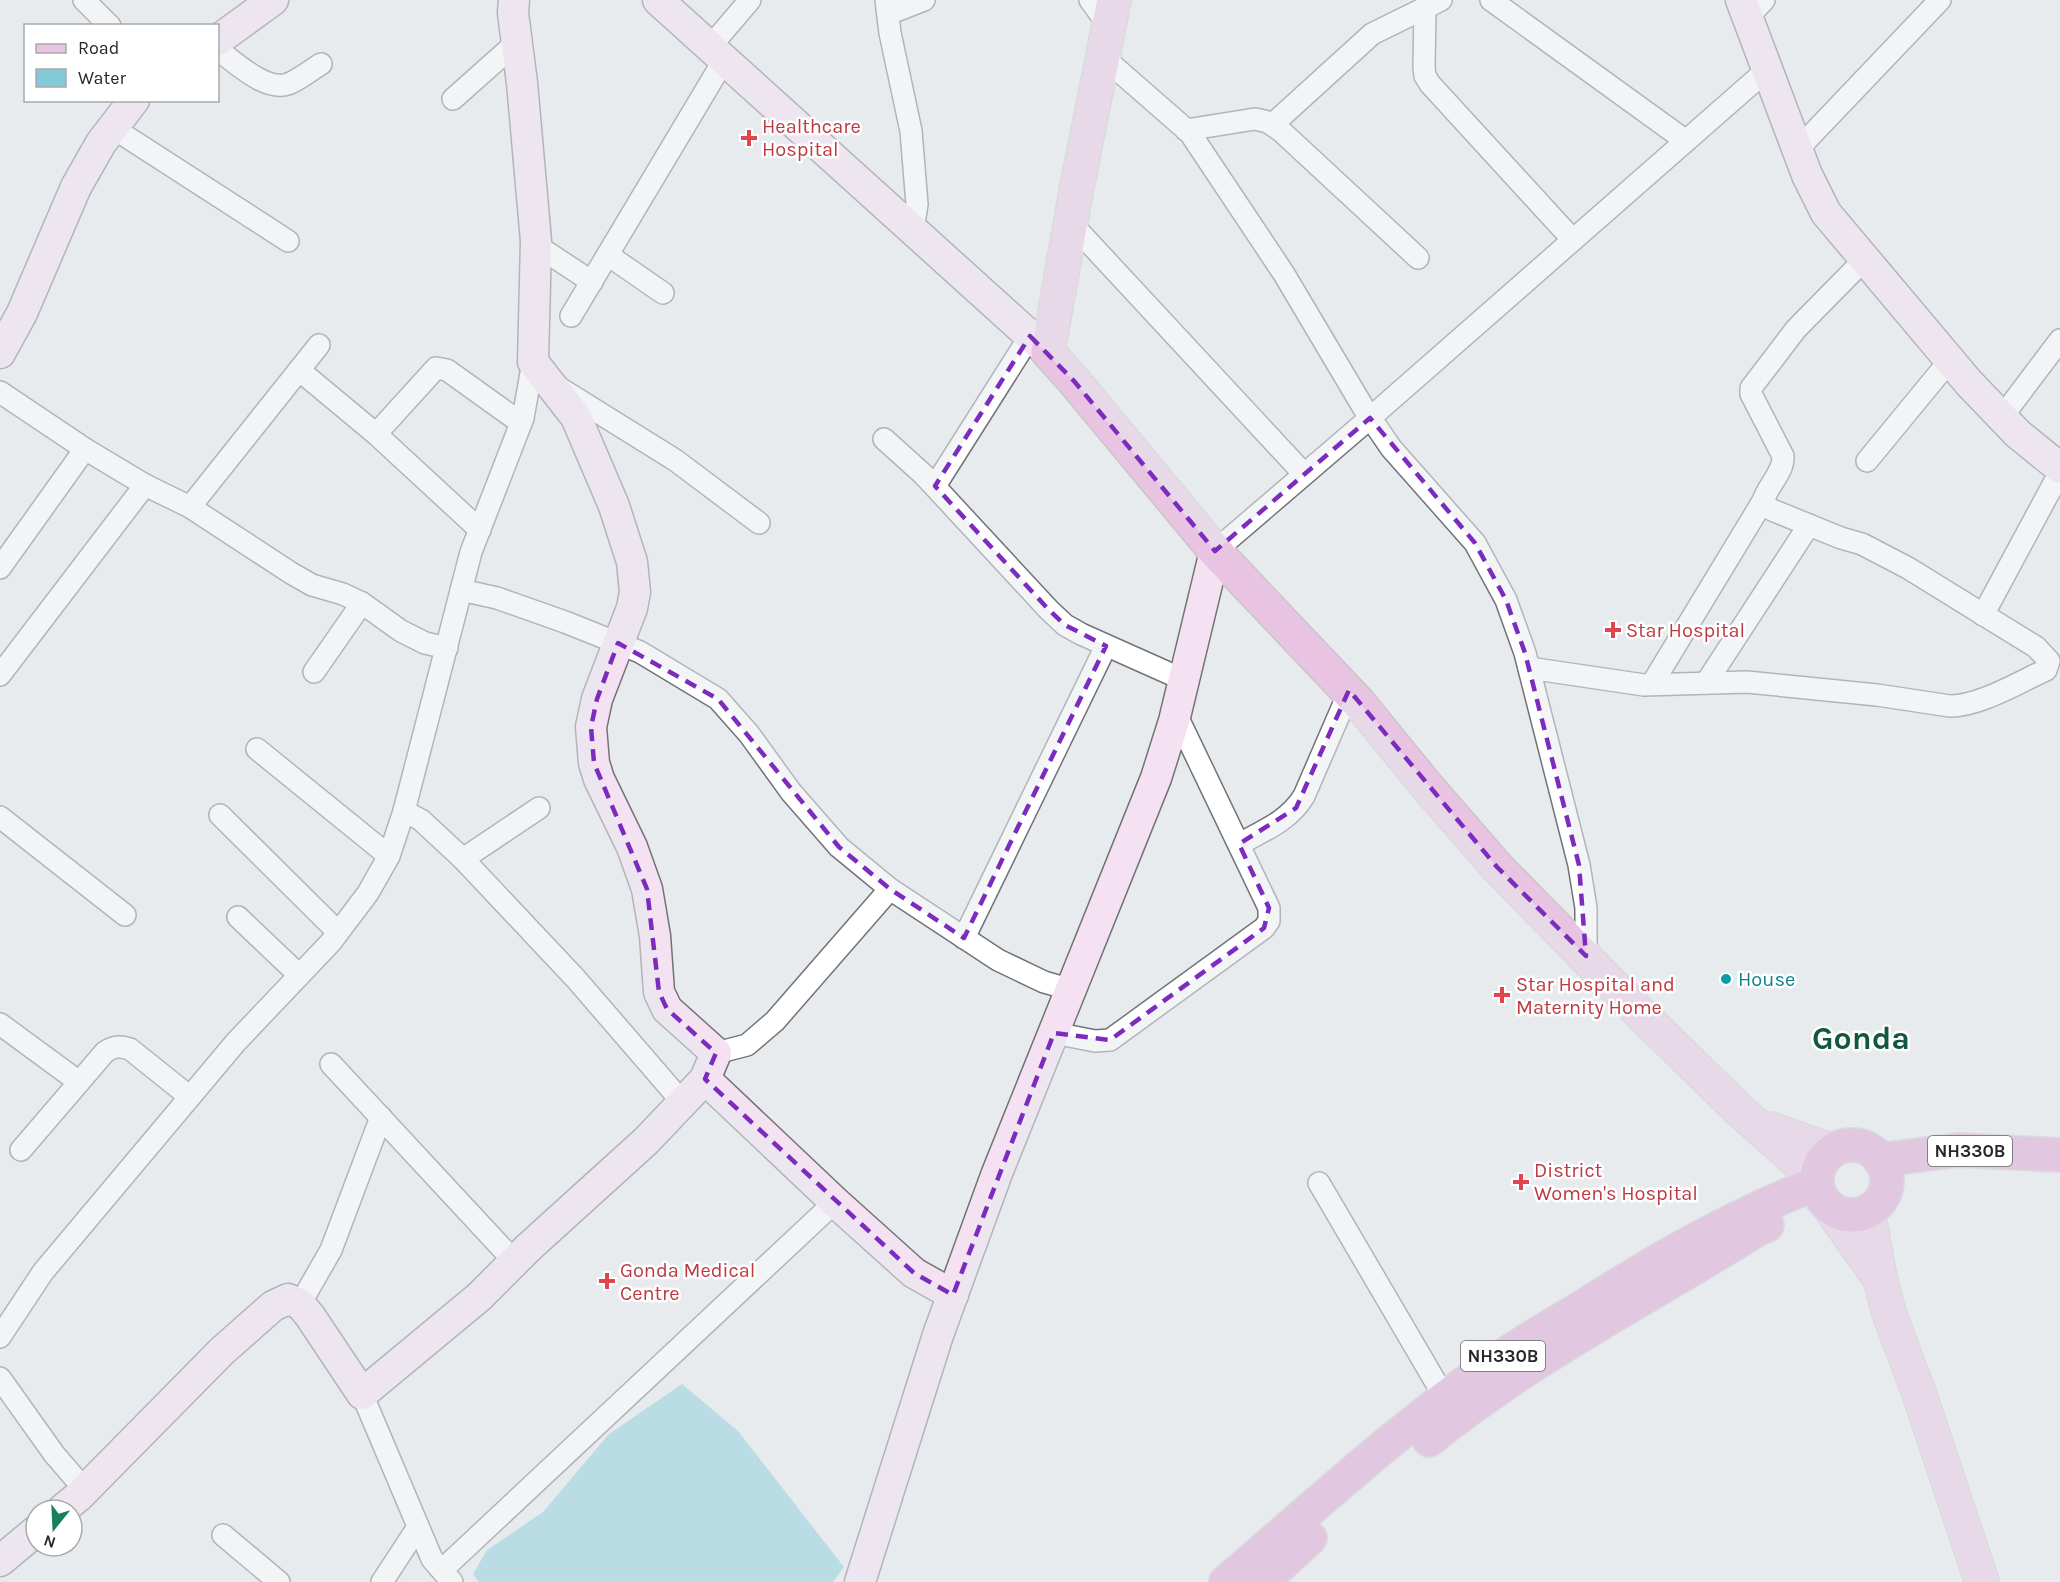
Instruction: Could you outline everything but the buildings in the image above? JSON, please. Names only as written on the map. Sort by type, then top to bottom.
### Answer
[{"type":"highway","name":"NH330B","points":[[1262,1582],[1325,1524],[1451,1422],[1558,1349],[1758,1229],[1824,1185],[1839,1147],[1854,1145],[1869,1150],[1883,1168],[1955,1173],[2060,1175]]},
{"type":"highway","name":"NH330B","points":[[1883,1168],[1958,1150],[2060,1155]]},
{"type":"highway","points":[[1824,1185],[1845,1215],[1868,1211],[1883,1197],[1886,1190],[1883,1168]]},
{"type":"highway","name":"NH330B","points":[[1226,1582],[1445,1398],[1496,1360],[1694,1240],[1738,1217],[1824,1185]]},
{"type":"main road","points":[[1104,21],[1070,222],[1039,344],[1082,390],[1215,551],[1349,692],[1497,867],[1638,1011],[1755,1124],[1824,1185],[1880,1278]]},
{"type":"main road","points":[[1868,1211],[1889,1313],[1920,1396],[1982,1582]]},
{"type":"street","points":[[84,0],[108,24]]},
{"type":"street","points":[[219,39],[273,0]]},
{"type":"street","points":[[0,1337],[43,1272],[236,1042],[338,932],[368,893],[388,856],[404,811],[471,552],[521,423],[537,362],[536,245],[513,13],[514,0]]},
{"type":"street","points":[[658,0],[1039,344],[935,486]]},
{"type":"street","points":[[571,316],[608,255],[717,53],[750,0]]},
{"type":"street","points":[[913,230],[917,204],[911,131],[887,7],[924,0]]},
{"type":"street","points":[[1491,0],[1686,141]]},
{"type":"street","points":[[1798,149],[1940,0]]},
{"type":"street","points":[[1433,3],[1424,67],[1425,76],[1573,240]]},
{"type":"street","points":[[1272,125],[1372,34],[1433,3]]},
{"type":"street","points":[[1751,6],[1768,69],[1807,176],[1826,213],[1969,383],[2018,434],[2060,470],[1983,615]]},
{"type":"street","points":[[1104,21],[1186,130],[1284,274],[1370,418],[1391,448],[1475,543],[1506,600],[1529,668],[1579,865],[1586,908],[1586,956]]},
{"type":"street","points":[[453,99],[517,42]]},
{"type":"street","points":[[219,51],[262,82],[276,85],[288,84],[321,64]]},
{"type":"street","points":[[860,1582],[952,1295],[997,1173],[1156,778],[1176,714],[1215,551],[1768,69]]},
{"type":"street","points":[[0,353],[22,313],[76,187],[101,143],[132,102]]},
{"type":"street","points":[[1186,130],[1255,119],[1268,122],[1418,258]]},
{"type":"street","points":[[112,128],[288,241]]},
{"type":"street","points":[[1070,222],[1304,474]]},
{"type":"street","points":[[536,245],[592,282]]},
{"type":"street","points":[[608,255],[663,293]]},
{"type":"street","points":[[1652,684],[1784,464],[1784,456],[1751,394],[1751,388],[1796,328],[1865,259]]},
{"type":"street","points":[[2001,417],[2060,340]]},
{"type":"street","points":[[190,507],[319,345]]},
{"type":"street","points":[[1867,461],[1950,360]]},
{"type":"street","points":[[537,362],[759,523]]},
{"type":"street","points":[[537,362],[576,417],[614,506],[632,562],[635,592],[632,609],[597,699],[591,727],[594,763],[599,779],[632,847],[647,889],[655,936],[659,992],[667,1009],[711,1066],[836,1202],[915,1273],[952,1295]]},
{"type":"street","points":[[376,434],[436,368],[447,370],[521,423]]},
{"type":"street","points":[[299,370],[376,434],[480,530]]},
{"type":"street","points":[[0,392],[85,449],[146,485],[190,507],[291,573],[312,585],[343,594],[362,603],[402,632],[425,643],[447,648]]},
{"type":"street","points":[[884,439],[935,486],[1065,625],[1184,681]]},
{"type":"street","points":[[0,568],[85,449]]},
{"type":"street","points":[[0,675],[146,485]]},
{"type":"street","points":[[1529,668],[1644,685],[1759,683],[1961,706],[1980,700],[2046,670],[2049,665],[2046,656],[2036,647],[1908,568],[1862,544],[1841,538],[1772,510],[1763,501]]},
{"type":"street","points":[[1706,683],[1809,525]]},
{"type":"street","points":[[461,590],[565,622],[640,652],[718,699],[749,734],[791,792],[839,847],[890,889],[998,960],[1044,982],[1072,990]]},
{"type":"street","points":[[314,672],[362,603]]},
{"type":"street","points":[[964,939],[1106,646]]},
{"type":"street","points":[[1239,844],[1285,818],[1296,808],[1304,796],[1349,692]]},
{"type":"street","points":[[1054,1034],[1095,1041],[1110,1040],[1264,928],[1269,921],[1269,908],[1176,714]]},
{"type":"street","points":[[257,749],[388,856]]},
{"type":"street","points":[[463,859],[539,808]]},
{"type":"street","points":[[404,811],[421,820],[463,859],[576,979],[683,1102]]},
{"type":"street","points":[[220,815],[338,932]]},
{"type":"street","points":[[0,817],[125,915]]},
{"type":"street","points":[[362,1394],[479,1297],[514,1261],[646,1141],[683,1102],[711,1066],[747,1045],[775,1021],[890,889]]},
{"type":"street","points":[[238,917],[299,975]]},
{"type":"street","points":[[3,1032],[79,1082]]},
{"type":"street","points":[[21,1149],[105,1052],[112,1047],[120,1046],[130,1049],[190,1097]]},
{"type":"street","points":[[331,1064],[514,1261]]},
{"type":"street","points":[[300,1304],[331,1250],[381,1117]]},
{"type":"street","points":[[1319,1183],[1445,1398]]},
{"type":"street","points":[[76,1498],[239,1336],[273,1306],[288,1299],[300,1304],[310,1316],[362,1394],[432,1559],[447,1576],[836,1202]]},
{"type":"street","points":[[0,1378],[54,1454],[85,1490]]},
{"type":"street","points":[[382,1582],[418,1527]]},
{"type":"street","points":[[223,1535],[279,1582]]},
{"type":"street","points":[[0,1561],[24,1541]]},
{"type":"highlighted area","points":[[1030,336],[1074,381],[1215,551],[1370,418],[1475,543],[1506,600],[1525,653],[1579,865],[1586,956],[1497,867],[1349,690],[1296,808],[1239,844],[1269,908],[1264,928],[1110,1040],[1054,1033],[953,1295],[914,1273],[705,1079],[716,1053],[667,1009],[659,992],[647,889],[594,763],[591,727],[597,699],[618,643],[718,699],[839,847],[890,889],[964,938],[1106,646],[1065,625],[935,486]]},
{"type":"water","points":[[682,1384],[738,1431],[844,1567],[833,1582],[479,1582],[473,1574],[487,1550],[543,1512],[609,1434]]},
{"type":"place","name":"Healthcare Hospital","points":[[749,138]]},
{"type":"place","name":"Star Hospital","points":[[1613,630]]},
{"type":"place","name":"House","points":[[1726,979]]},
{"type":"place","name":"Star Hospital and Maternity Home","points":[[1502,995]]},
{"type":"place","name":"District Women's Hospital","points":[[1521,1182]]},
{"type":"place","name":"Gonda Medical Centre","points":[[607,1281]]},
{"type":"district","name":"Gonda","points":[[1861,1038]]}]
